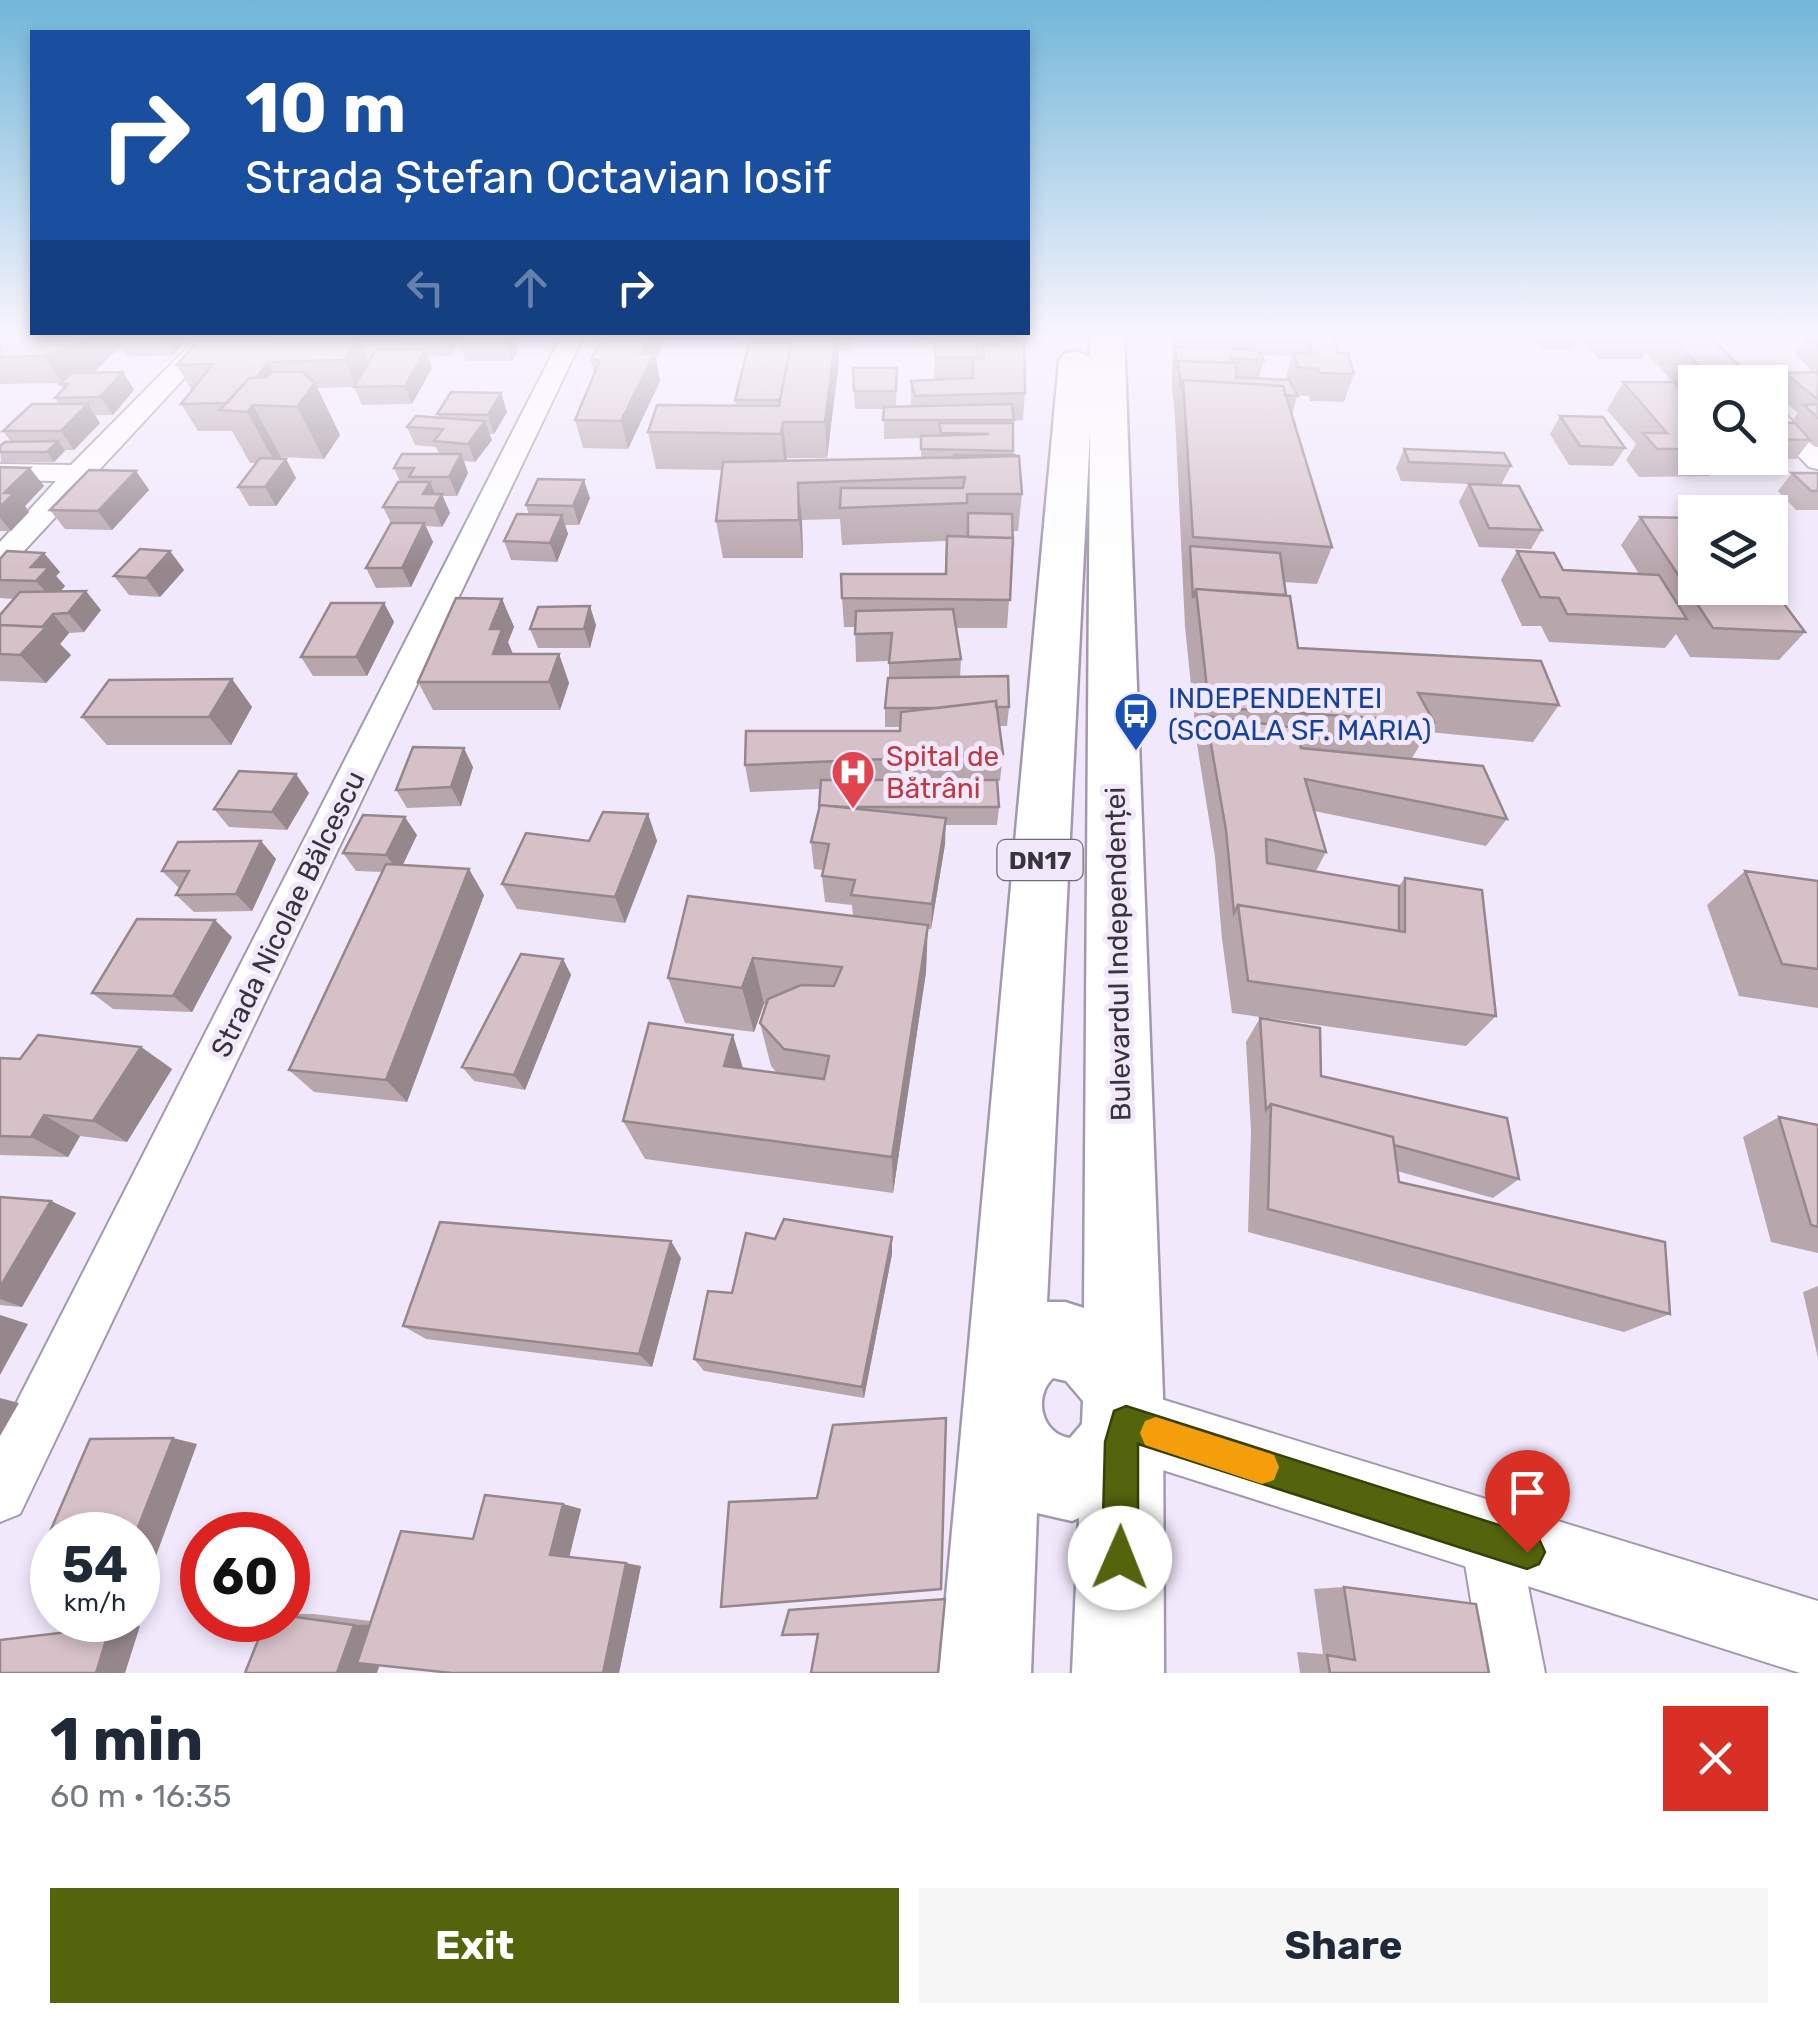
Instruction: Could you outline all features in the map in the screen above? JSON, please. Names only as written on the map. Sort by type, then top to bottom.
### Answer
[{"type":"main road","name":"DN17","points":[[986,1673],[1072,411]]},
{"type":"main road","name":"Bulevardul Independenței","points":[[1114,411],[1140,689],[1118,1673]]},
{"type":"main road","points":[[1135,411],[1140,689]]},
{"type":"main road","points":[[1002,1398],[1011,1366],[1024,1351],[1042,1342],[1062,1340],[1099,1356],[1114,1374],[1123,1420]]},
{"type":"main road","name":"DN17","points":[[1002,1398],[1007,1436],[1022,1459],[1042,1474],[1066,1481],[1089,1477],[1108,1463],[1123,1420]]},
{"type":"street","points":[[0,560],[140,411]]},
{"type":"street","name":"Strada Nicolae Bălcescu","points":[[0,1494],[535,411]]},
{"type":"street","points":[[1788,431],[1818,461]]},
{"type":"street","points":[[0,472],[78,473]]},
{"type":"street","points":[[1123,1420],[1490,1540],[1818,1640]]},
{"type":"street","points":[[1490,1540],[1514,1673]]},
{"type":"building","points":[[24,411],[81,411],[61,431],[3,431]]},
{"type":"building","points":[[439,411],[490,411],[488,415],[437,414]]},
{"type":"building","points":[[579,411],[626,411],[621,421],[575,420]]},
{"type":"building","points":[[655,411],[826,411],[825,422],[783,422],[781,434],[648,432]]},
{"type":"building","points":[[884,411],[1013,411],[1014,420],[883,420]]},
{"type":"building","points":[[1185,411],[1291,411],[1332,547],[1193,537]]},
{"type":"building","points":[[1648,411],[1678,411],[1678,449],[1657,449],[1643,433],[1667,433]]},
{"type":"building","points":[[416,416],[485,421],[468,444],[434,441],[443,429],[407,427]]},
{"type":"building","points":[[1560,416],[1603,417],[1625,448],[1580,446]]},
{"type":"building","points":[[939,423],[1013,423],[1013,451],[921,449],[921,436],[989,434],[941,433]]},
{"type":"building","points":[[1788,423],[1795,423],[1810,440],[1788,439]]},
{"type":"building","points":[[58,441],[47,452],[0,452],[5,442]]},
{"type":"building","points":[[1404,449],[1504,453],[1511,466],[1409,462]]},
{"type":"building","points":[[402,454],[461,454],[449,477],[409,477],[414,468],[394,468]]},
{"type":"building","points":[[1015,455],[1016,456],[954,458]]},
{"type":"building","points":[[1019,456],[1022,494],[967,494],[967,503],[840,508],[841,488],[963,488],[965,477],[798,483],[799,520],[716,521],[723,462]]},
{"type":"building","points":[[260,458],[286,459],[265,487],[238,487]]},
{"type":"building","points":[[0,467],[30,468],[4,493],[14,493],[0,507]]},
{"type":"building","points":[[89,470],[136,471],[98,511],[50,510]]},
{"type":"building","points":[[1792,473],[1818,473],[1818,491],[1811,491]]},
{"type":"building","points":[[538,479],[584,480],[573,506],[526,505]]},
{"type":"building","points":[[398,482],[430,482],[423,494],[442,494],[434,508],[383,507]]},
{"type":"building","points":[[1469,484],[1519,486],[1542,530],[1489,528]]},
{"type":"building","points":[[968,513],[1012,514],[1013,538],[968,537]]},
{"type":"building","points":[[517,514],[562,515],[550,543],[504,541]]},
{"type":"building","points":[[1640,517],[1678,518],[1678,575]]},
{"type":"building","points":[[391,523],[424,523],[402,568],[366,568]]},
{"type":"building","points":[[947,536],[1013,538],[1010,600],[842,598],[841,574],[946,574]]},
{"type":"building","points":[[1190,546],[1280,553],[1286,595],[1196,589],[1193,598]]},
{"type":"building","points":[[140,549],[170,551],[146,578],[114,576]]},
{"type":"building","points":[[7,551],[44,553],[31,567],[49,567],[36,581],[0,580],[0,559]]},
{"type":"building","points":[[1517,551],[1554,553],[1563,570],[1659,575],[1687,619],[1567,614],[1559,598],[1540,597]]},
{"type":"building","points":[[1196,589],[1290,596],[1298,648],[1541,661],[1559,705],[1418,693],[1434,722],[1209,707]]},
{"type":"building","points":[[86,591],[68,613],[53,614],[42,627],[0,625],[0,615],[20,592]]},
{"type":"building","points":[[456,598],[502,599],[490,629],[502,629],[493,654],[559,654],[549,682],[418,682]]},
{"type":"building","points":[[331,603],[384,603],[356,657],[301,657]]},
{"type":"building","points":[[1698,605],[1785,605],[1805,632],[1713,628]]},
{"type":"building","points":[[590,606],[584,629],[530,629],[538,607]]},
{"type":"building","points":[[953,609],[961,659],[889,663],[892,633],[855,634],[856,611]]},
{"type":"building","points":[[0,625],[46,627],[20,655],[0,654]]},
{"type":"building","points":[[1008,676],[1009,707],[996,707],[996,701],[938,708],[885,708],[888,678]]},
{"type":"building","points":[[232,679],[209,717],[82,717],[109,680]]},
{"type":"building","points":[[996,701],[1003,754],[745,765],[746,731],[900,731],[901,712]]},
{"type":"building","points":[[1206,716],[1297,728],[1301,748],[1483,766],[1507,819],[1305,779],[1326,852],[1266,839],[1267,863],[1399,886],[1399,931],[1238,905],[1234,913],[1226,830]]},
{"type":"building","points":[[413,747],[464,748],[451,787],[396,790]]},
{"type":"building","points":[[239,771],[296,774],[272,812],[214,809]]},
{"type":"building","points":[[821,780],[997,780],[999,807],[819,807]]},
{"type":"building","points":[[820,805],[946,818],[932,904],[851,895],[855,880],[822,876],[829,844],[811,842]]},
{"type":"building","points":[[603,812],[648,814],[615,897],[502,884],[526,833],[589,841]]},
{"type":"building","points":[[363,815],[405,817],[386,855],[343,853]]},
{"type":"building","points":[[261,841],[236,894],[176,895],[189,871],[162,871],[178,842]]},
{"type":"building","points":[[386,864],[469,869],[386,1080],[289,1070]]},
{"type":"building","points":[[1745,871],[1818,881],[1818,969],[1782,964]]},
{"type":"building","points":[[1405,878],[1482,890],[1496,1016],[1248,981],[1238,905],[1405,932]]},
{"type":"building","points":[[688,896],[928,925],[892,1157],[623,1121],[649,1023],[733,1035],[724,1066],[824,1079],[829,1056],[784,1049],[760,1023],[768,999],[801,985],[834,986],[842,967],[753,958],[742,988],[668,978]]},
{"type":"building","points":[[137,919],[215,920],[173,996],[92,993]]},
{"type":"building","points":[[521,954],[563,959],[514,1075],[462,1067]]},
{"type":"building","points":[[1260,1018],[1320,1028],[1321,1076],[1507,1118],[1519,1179],[1394,1145],[1393,1137],[1271,1104],[1266,1110]]},
{"type":"building","points":[[38,1035],[141,1047],[93,1121],[44,1115],[31,1137],[0,1136],[0,1058],[20,1059]]},
{"type":"building","points":[[1271,1104],[1393,1137],[1399,1182],[1665,1242],[1670,1314],[1268,1209]]},
{"type":"building","points":[[1779,1117],[1818,1125],[1818,1227],[1811,1225]]},
{"type":"building","points":[[0,1197],[51,1201],[0,1287]]},
{"type":"building","points":[[784,1219],[892,1237],[862,1387],[694,1359],[708,1291],[732,1293],[746,1233],[775,1239]]},
{"type":"building","points":[[440,1222],[671,1241],[639,1354],[403,1326]]},
{"type":"building","points":[[946,1418],[941,1589],[721,1607],[729,1502],[817,1498],[833,1425]]},
{"type":"building","points":[[173,1438],[144,1512],[59,1512],[90,1439]]},
{"type":"building","points":[[485,1495],[563,1504],[550,1555],[626,1563],[603,1673],[452,1673],[357,1663],[401,1531],[473,1539]]},
{"type":"building","points":[[1344,1587],[1476,1604],[1489,1673],[1330,1673],[1327,1655],[1355,1660]]},
{"type":"building","points":[[945,1599],[938,1673],[811,1673],[818,1634],[782,1635],[789,1610]]},
{"type":"building","points":[[310,1619],[354,1625],[337,1673],[245,1673],[257,1642],[310,1642]]},
{"type":"building","points":[[30,1636],[30,1642],[105,1642],[96,1673],[0,1673],[0,1640]]},
{"type":"slow traffic","points":[[1156,1433],[1262,1467]]},
{"type":"place","name":"INDEPENDENTEI (SCOALA SF. MARIA)","points":[[1136,752]]},
{"type":"place","name":"Spital de Bătrâni","points":[[853,810]]},
{"type":"route","points":[[1120,1558],[1122,1442],[1126,1423],[1527,1552]]}]
